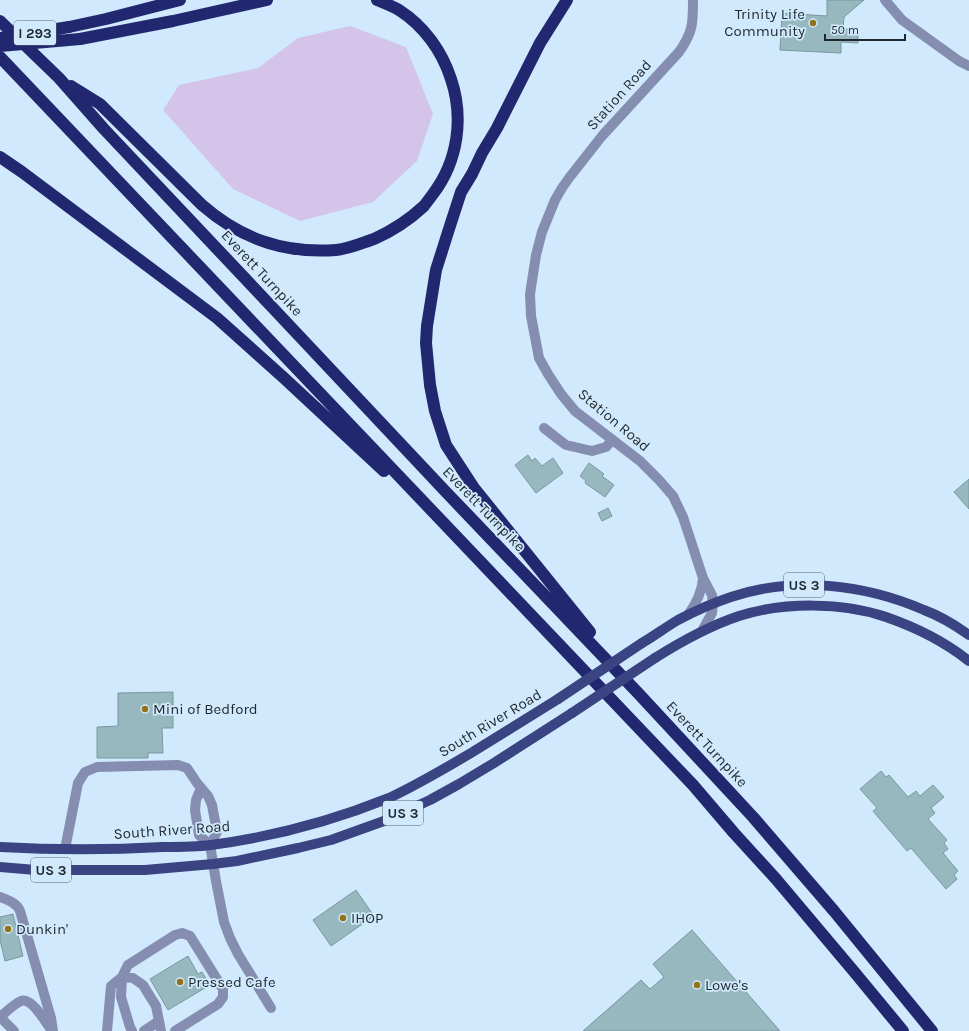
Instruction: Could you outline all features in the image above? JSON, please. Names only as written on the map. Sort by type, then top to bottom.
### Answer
[{"type":"highway","name":"I 293","points":[[0,38],[69,27],[180,0]]},
{"type":"highway","points":[[0,46],[80,39],[173,21],[267,0]]},
{"type":"highway","points":[[59,78],[100,104],[202,206],[217,218],[242,233],[266,243],[314,251],[338,250],[362,244],[385,234],[406,221],[425,205],[440,185],[450,162],[457,138],[458,114],[455,89],[441,54],[426,34],[408,17],[398,10],[377,0]]},
{"type":"highway","points":[[567,0],[540,43],[497,128],[461,192],[436,270],[427,326],[426,343],[430,385],[435,412],[446,445],[474,488],[638,693]]},
{"type":"highway","name":"Everett Turnpike","points":[[0,21],[59,78],[104,129],[446,492],[638,693],[753,817],[834,911],[932,1031]]},
{"type":"highway","points":[[0,57],[693,785],[776,879],[903,1031]]},
{"type":"highway","points":[[0,157],[217,318],[284,378],[477,559]]},
{"type":"main road","name":"South River Road","points":[[0,847],[65,850],[210,845],[299,828],[347,814],[390,797],[454,764],[688,615],[713,604],[745,593],[773,588],[816,585],[868,591],[900,600],[935,614],[969,635]]},
{"type":"main road","name":"US 3","points":[[0,867],[36,870],[145,870],[237,861],[331,840],[384,821],[430,800],[459,784],[689,637],[740,616],[766,610],[793,606],[839,607],[886,616],[926,634],[969,661]]},
{"type":"street","name":"Station Road","points":[[693,0],[691,30],[689,37],[679,52],[602,136],[565,183],[555,200],[542,232],[532,275],[530,294],[531,316],[539,358],[548,374],[561,394],[575,411],[640,461],[673,496],[683,517],[703,578],[712,595],[713,604]]},
{"type":"street","points":[[885,0],[902,20],[959,61],[969,66]]},
{"type":"street","points":[[544,428],[566,445],[592,451],[606,447],[612,440]]},
{"type":"street","points":[[688,615],[699,596],[703,585],[703,578]]},
{"type":"street","points":[[702,631],[712,613],[713,604]]},
{"type":"street","points":[[65,850],[78,783],[85,772],[97,767],[178,765],[186,768],[208,796],[212,805],[217,832],[210,845],[224,922],[238,954],[272,1008]]},
{"type":"street","points":[[201,788],[196,800],[195,810],[199,835],[210,845]]},
{"type":"street","points":[[0,897],[16,904],[19,907],[51,1018],[52,1031]]},
{"type":"street","points":[[107,1031],[111,986],[122,977],[128,965],[175,935],[182,933],[190,936],[223,989],[223,998],[218,1004],[175,1031]]},
{"type":"street","points":[[122,977],[132,978],[143,985],[156,1006],[160,1026],[144,1031]]},
{"type":"street","points":[[122,977],[122,997],[132,1031]]},
{"type":"street","points":[[14,1031],[0,1017],[24,1000],[29,1002],[41,1015],[52,1031]]},
{"type":"shaded area","points":[[350,26],[406,47],[433,114],[417,161],[373,202],[300,221],[233,189],[163,110],[179,85],[258,68],[298,38]]},
{"type":"building","name":"Trinity Life Community","points":[[827,0],[864,0],[844,17],[843,29],[858,29],[858,43],[841,42],[841,53],[780,50],[782,13],[827,16]]},
{"type":"building","points":[[528,455],[532,461],[535,458],[542,466],[553,458],[563,473],[536,493],[515,465]]},
{"type":"building","points":[[589,463],[604,474],[602,476],[614,485],[605,497],[585,483],[586,481],[580,476]]},
{"type":"building","points":[[969,479],[969,509],[954,492]]},
{"type":"building","points":[[608,508],[612,516],[602,521],[598,513]]},
{"type":"building","name":"Mini of Bedford","points":[[173,692],[173,728],[162,728],[163,753],[148,753],[148,758],[97,758],[97,727],[118,726],[118,693]]},
{"type":"building","points":[[881,771],[886,777],[889,775],[908,797],[916,791],[920,796],[933,785],[944,797],[931,808],[935,813],[928,819],[947,840],[944,843],[948,849],[943,853],[958,871],[954,875],[957,879],[946,889],[911,848],[907,851],[873,811],[877,808],[860,789]]},
{"type":"building","name":"IHOP","points":[[356,890],[374,916],[331,946],[313,920]]},
{"type":"building","name":"Dunkin'","points":[[13,914],[23,956],[5,961],[0,940],[0,917]]},
{"type":"building","name":"Lowe's","points":[[692,930],[780,1031],[583,1031],[641,980],[650,989],[664,977],[653,964]]},
{"type":"building","name":"Pressed Cafe","points":[[188,956],[198,974],[202,972],[210,985],[168,1010],[150,979]]},
{"type":"place","name":"Trinity Life Community","points":[[813,23]]},
{"type":"place","name":"Mini of Bedford","points":[[145,709]]},
{"type":"place","name":"IHOP","points":[[343,918]]},
{"type":"place","name":"Dunkin'","points":[[8,929]]},
{"type":"place","name":"Pressed Cafe","points":[[180,982]]},
{"type":"place","name":"Lowe's","points":[[697,985]]}]
